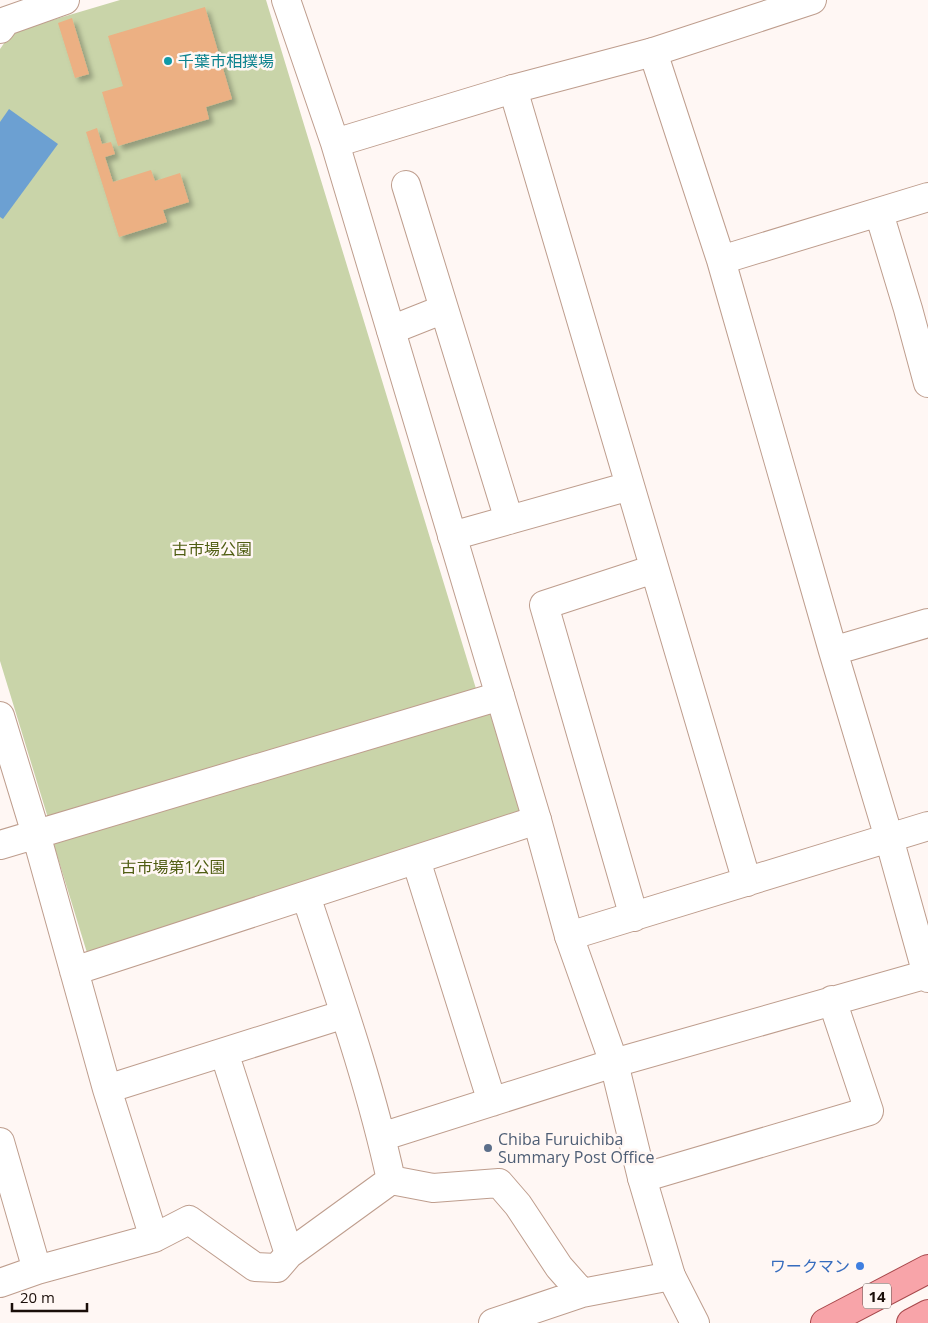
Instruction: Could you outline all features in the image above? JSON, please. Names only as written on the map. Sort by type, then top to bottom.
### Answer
[{"type":"main road","name":"14","points":[[826,1323],[928,1269]]},
{"type":"main road","points":[[911,1323],[928,1314]]},
{"type":"street","points":[[0,29],[6,21],[64,0]]},
{"type":"street","points":[[286,0],[335,143],[500,696],[569,936],[614,1063],[642,1178],[671,1276],[695,1323]]},
{"type":"street","points":[[335,143],[513,89],[653,52],[812,0]]},
{"type":"street","points":[[381,1136],[614,1063],[832,1000],[927,976],[889,838],[833,651],[721,260],[653,52]]},
{"type":"street","points":[[513,89],[747,882]]},
{"type":"street","points":[[406,185],[509,520]]},
{"type":"street","points":[[721,260],[928,197]]},
{"type":"street","points":[[879,213],[918,306],[928,383]]},
{"type":"street","points":[[391,330],[444,309]]},
{"type":"street","points":[[452,536],[630,486]]},
{"type":"street","points":[[634,917],[544,606],[654,569]]},
{"type":"street","points":[[833,651],[928,623]]},
{"type":"street","points":[[0,845],[500,696]]},
{"type":"street","points":[[0,716],[36,834],[106,1089],[154,1238]]},
{"type":"street","points":[[74,971],[536,820]]},
{"type":"street","points":[[569,936],[928,826]]},
{"type":"street","points":[[416,860],[492,1102]]},
{"type":"street","points":[[306,896],[345,1014],[381,1136],[391,1180]]},
{"type":"street","points":[[642,1178],[870,1112],[832,1000]]},
{"type":"street","points":[[106,1089],[345,1014]]},
{"type":"street","points":[[224,1052],[289,1254]]},
{"type":"street","points":[[0,1142],[37,1270]]},
{"type":"street","points":[[0,1283],[37,1270],[154,1238],[189,1220],[255,1267],[276,1268],[289,1254],[391,1180],[433,1188],[499,1183],[518,1205],[559,1267],[582,1293]]},
{"type":"street","points":[[493,1323],[582,1293],[671,1276]]},
{"type":"green space","name":"古市場公園","points":[[120,0],[266,0],[477,692],[48,818],[0,661],[0,49],[12,32]]},
{"type":"green space","name":"古市場第1公園","points":[[488,707],[523,821],[88,956],[53,842]]},
{"type":"water","points":[[9,109],[58,144],[3,219],[0,217],[0,122]]},
{"type":"building","name":"千葉市相撲場","points":[[205,7],[232,99],[206,107],[209,119],[118,146],[102,92],[123,86],[108,36]]},
{"type":"building","points":[[72,18],[89,74],[75,78],[58,23]]},
{"type":"building","points":[[97,128],[102,144],[111,142],[115,154],[105,157],[113,182],[151,170],[155,181],[180,173],[189,202],[163,210],[167,222],[119,237],[86,132]]},
{"type":"place","name":"千葉市相撲場","points":[[168,61]]},
{"type":"place","name":"Chiba Furuichiba Summary Post Office","points":[[488,1148]]},
{"type":"place","name":"ワークマン","points":[[860,1266]]}]
